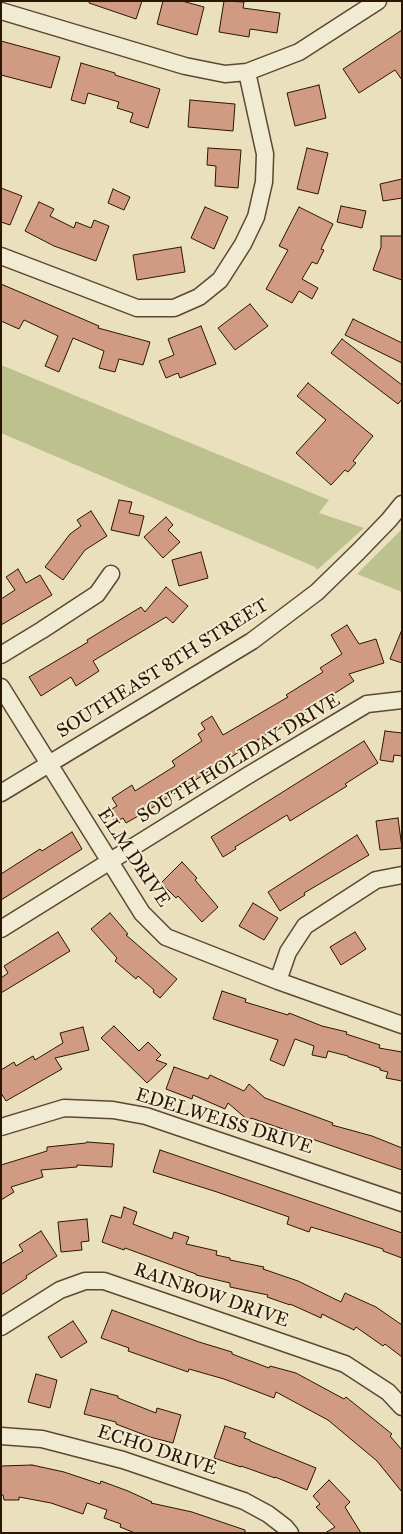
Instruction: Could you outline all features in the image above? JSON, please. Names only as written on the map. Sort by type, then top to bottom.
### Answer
[{"type":"street","points":[[1,12],[185,66],[224,74],[247,72],[299,52],[378,1]]},
{"type":"street","points":[[1,256],[137,308],[174,308],[199,297],[220,280],[244,244],[256,216],[264,182],[265,154],[247,72]]},
{"type":"street","name":"SOUTHEAST 8TH STREET","points":[[1,793],[252,642],[317,592],[389,520],[402,504]]},
{"type":"street","points":[[1,655],[97,594],[111,574]]},
{"type":"street","name":"ELM DRIVE","points":[[1,687],[142,913],[166,937],[278,981],[402,1025]]},
{"type":"street","name":"SOUTH HOLIDAY DRIVE","points":[[1,929],[247,776],[367,704],[402,700]]},
{"type":"street","points":[[278,981],[288,952],[305,926],[376,880],[402,875]]},
{"type":"street","name":"EDELWEISS DRIVE","points":[[1,1127],[64,1108],[113,1110],[146,1116],[402,1203]]},
{"type":"street","name":"RAINBOW DRIVE","points":[[1,1327],[60,1290],[85,1281],[104,1281],[345,1364],[388,1392],[402,1407]]},
{"type":"street","name":"ECHO DRIVE","points":[[1,1436],[42,1439],[132,1463],[244,1500],[268,1514],[290,1533]]},
{"type":"green space","points":[[1,365],[329,500],[319,513],[364,528],[317,570],[315,567],[1,433]]},
{"type":"green space","points":[[402,529],[402,592],[357,574]]},
{"type":"building","points":[[89,1],[142,1],[136,19],[89,3]]},
{"type":"building","points":[[163,1],[182,1],[204,7],[197,35],[157,24]]},
{"type":"building","points":[[224,1],[244,2],[243,8],[280,13],[277,33],[250,29],[249,37],[219,32]]},
{"type":"building","points":[[402,30],[402,80],[395,70],[359,93],[343,69]]},
{"type":"building","points":[[1,41],[60,57],[51,88],[1,75]]},
{"type":"building","points":[[81,63],[160,89],[148,128],[130,122],[133,113],[117,108],[119,102],[88,93],[85,104],[71,100]]},
{"type":"building","points":[[319,85],[326,118],[295,126],[287,93]]},
{"type":"building","points":[[190,100],[235,104],[233,131],[188,127]]},
{"type":"building","points":[[208,148],[241,150],[238,188],[215,186],[216,166],[207,165]]},
{"type":"building","points":[[307,148],[328,153],[318,194],[297,189]]},
{"type":"building","points":[[402,179],[402,198],[383,201],[380,184]]},
{"type":"building","points":[[1,188],[22,196],[10,225],[1,222]]},
{"type":"building","points":[[113,189],[130,197],[124,210],[108,203]]},
{"type":"building","points":[[39,202],[54,209],[50,216],[74,228],[76,222],[91,228],[94,220],[109,226],[96,261],[54,246],[25,231]]},
{"type":"building","points":[[341,206],[366,211],[362,228],[337,222]]},
{"type":"building","points":[[205,207],[228,217],[214,249],[191,238]]},
{"type":"building","points":[[299,207],[333,224],[321,249],[324,250],[317,264],[312,262],[302,279],[318,288],[312,299],[299,291],[292,303],[266,289],[288,250],[279,246]]},
{"type":"building","points":[[381,236],[402,236],[402,280],[373,270],[381,247]]},
{"type":"building","points":[[181,247],[185,272],[137,280],[133,255]]},
{"type":"building","points":[[1,284],[99,326],[98,328],[150,342],[143,365],[119,359],[115,372],[99,368],[104,351],[73,338],[59,372],[45,366],[58,336],[24,320],[19,329],[1,321]]},
{"type":"building","points":[[250,304],[268,326],[235,350],[218,328]]},
{"type":"building","points":[[353,319],[402,343],[402,363],[345,335]]},
{"type":"building","points":[[201,326],[216,364],[180,378],[178,373],[166,378],[159,361],[174,355],[168,339]]},
{"type":"building","points":[[342,339],[402,385],[402,399],[398,404],[331,353]]},
{"type":"building","points":[[308,383],[373,436],[353,461],[356,463],[348,472],[345,470],[331,485],[296,453],[326,420],[297,396]]},
{"type":"building","points":[[119,500],[132,502],[129,513],[144,516],[139,536],[111,530]]},
{"type":"building","points":[[91,511],[107,536],[85,550],[63,580],[45,567],[70,534],[81,526],[77,520]]},
{"type":"building","points":[[166,517],[173,525],[168,530],[180,542],[163,558],[144,537]]},
{"type":"building","points":[[201,552],[208,578],[179,586],[172,560]]},
{"type":"building","points":[[18,569],[26,583],[40,575],[52,595],[1,625],[1,599],[15,590],[6,577]]},
{"type":"building","points":[[166,587],[188,606],[173,623],[166,617],[93,661],[99,671],[76,686],[71,677],[41,696],[29,677],[88,642],[87,640],[141,607],[145,612]]},
{"type":"building","points":[[347,625],[359,644],[376,639],[384,663],[349,674],[354,681],[271,734],[270,732],[126,823],[123,818],[115,822],[108,811],[117,806],[112,798],[132,785],[135,791],[175,766],[172,761],[202,741],[198,734],[205,729],[201,723],[212,716],[223,735],[288,697],[286,695],[323,672],[320,668],[342,654],[331,635]]},
{"type":"building","points":[[402,632],[402,663],[390,659]]},
{"type":"building","points":[[385,731],[402,733],[402,756],[394,755],[393,762],[380,760]]},
{"type":"building","points":[[364,741],[378,763],[345,784],[347,786],[290,821],[287,815],[235,847],[236,849],[223,857],[211,837]]},
{"type":"building","points":[[398,818],[402,848],[380,850],[376,821]]},
{"type":"building","points":[[72,832],[82,849],[1,900],[1,874],[40,849],[42,851]]},
{"type":"building","points":[[357,835],[369,855],[304,893],[305,895],[280,911],[268,892]]},
{"type":"building","points":[[182,862],[197,878],[195,880],[218,907],[202,922],[178,896],[176,898],[161,883]]},
{"type":"building","points":[[253,903],[278,918],[264,940],[239,926]]},
{"type":"building","points":[[110,913],[128,934],[126,935],[177,979],[160,998],[138,976],[136,979],[115,961],[117,958],[91,929]]},
{"type":"building","points":[[58,932],[70,951],[1,993],[1,978],[8,973],[4,966]]},
{"type":"building","points":[[355,932],[366,949],[341,965],[330,947]]},
{"type":"building","points":[[222,991],[246,999],[245,1002],[288,1015],[289,1013],[322,1026],[347,1032],[346,1034],[380,1045],[379,1048],[402,1052],[402,1081],[386,1078],[388,1072],[348,1056],[328,1051],[326,1058],[312,1055],[314,1046],[295,1039],[284,1066],[270,1060],[278,1040],[213,1019]]},
{"type":"building","points":[[114,1026],[139,1051],[148,1042],[161,1055],[156,1060],[167,1064],[147,1083],[101,1038]]},
{"type":"building","points":[[83,1027],[89,1050],[55,1058],[62,1069],[6,1101],[1,1093],[1,1070],[14,1062],[16,1066],[33,1056],[35,1060],[63,1043],[60,1033]]},
{"type":"building","points":[[174,1067],[208,1079],[210,1075],[244,1091],[249,1084],[265,1098],[333,1123],[332,1125],[372,1136],[402,1148],[402,1170],[251,1118],[249,1121],[228,1103],[225,1109],[193,1095],[192,1099],[166,1089]]},
{"type":"building","points":[[87,1142],[114,1144],[112,1167],[77,1165],[77,1167],[41,1170],[43,1177],[11,1187],[14,1192],[1,1200],[1,1165],[47,1151],[47,1147]]},
{"type":"building","points":[[160,1150],[402,1233],[402,1258],[383,1251],[383,1249],[311,1227],[309,1232],[287,1224],[289,1217],[153,1172]]},
{"type":"building","points":[[124,1207],[137,1212],[133,1224],[172,1239],[174,1232],[189,1237],[186,1244],[217,1251],[216,1255],[230,1258],[230,1260],[264,1267],[263,1269],[298,1281],[341,1302],[345,1293],[376,1307],[402,1325],[402,1357],[385,1344],[383,1346],[356,1327],[354,1330],[322,1314],[321,1318],[290,1304],[267,1297],[268,1295],[230,1287],[230,1283],[196,1275],[125,1248],[124,1250],[102,1242],[111,1215],[121,1218]]},
{"type":"building","points":[[87,1219],[89,1241],[81,1242],[82,1250],[61,1252],[58,1222]]},
{"type":"building","points":[[41,1231],[57,1256],[1,1295],[1,1264],[23,1251],[19,1245]]},
{"type":"building","points":[[112,1310],[232,1352],[232,1354],[269,1368],[270,1366],[296,1373],[344,1399],[346,1397],[392,1434],[390,1436],[402,1450],[402,1492],[377,1461],[328,1420],[276,1392],[274,1398],[224,1379],[189,1369],[188,1372],[128,1351],[129,1348],[101,1338]]},
{"type":"building","points":[[73,1321],[87,1342],[61,1358],[48,1337]]},
{"type":"building","points":[[36,1374],[57,1380],[50,1408],[28,1402]]},
{"type":"building","points":[[91,1389],[118,1396],[118,1398],[156,1413],[157,1408],[181,1415],[173,1443],[150,1437],[116,1424],[116,1422],[84,1414]]},
{"type":"building","points":[[225,1426],[246,1433],[244,1438],[250,1441],[316,1468],[307,1490],[275,1477],[214,1458]]},
{"type":"building","points":[[32,1465],[64,1472],[100,1484],[101,1481],[128,1491],[151,1503],[192,1512],[245,1530],[245,1533],[135,1533],[120,1527],[121,1524],[104,1518],[107,1510],[87,1503],[83,1514],[51,1503],[19,1497],[19,1500],[4,1500],[3,1495],[1,1495],[1,1466]]},
{"type":"building","points":[[329,1480],[350,1502],[345,1507],[361,1533],[325,1533],[335,1527],[316,1507],[320,1504],[313,1496]]}]
